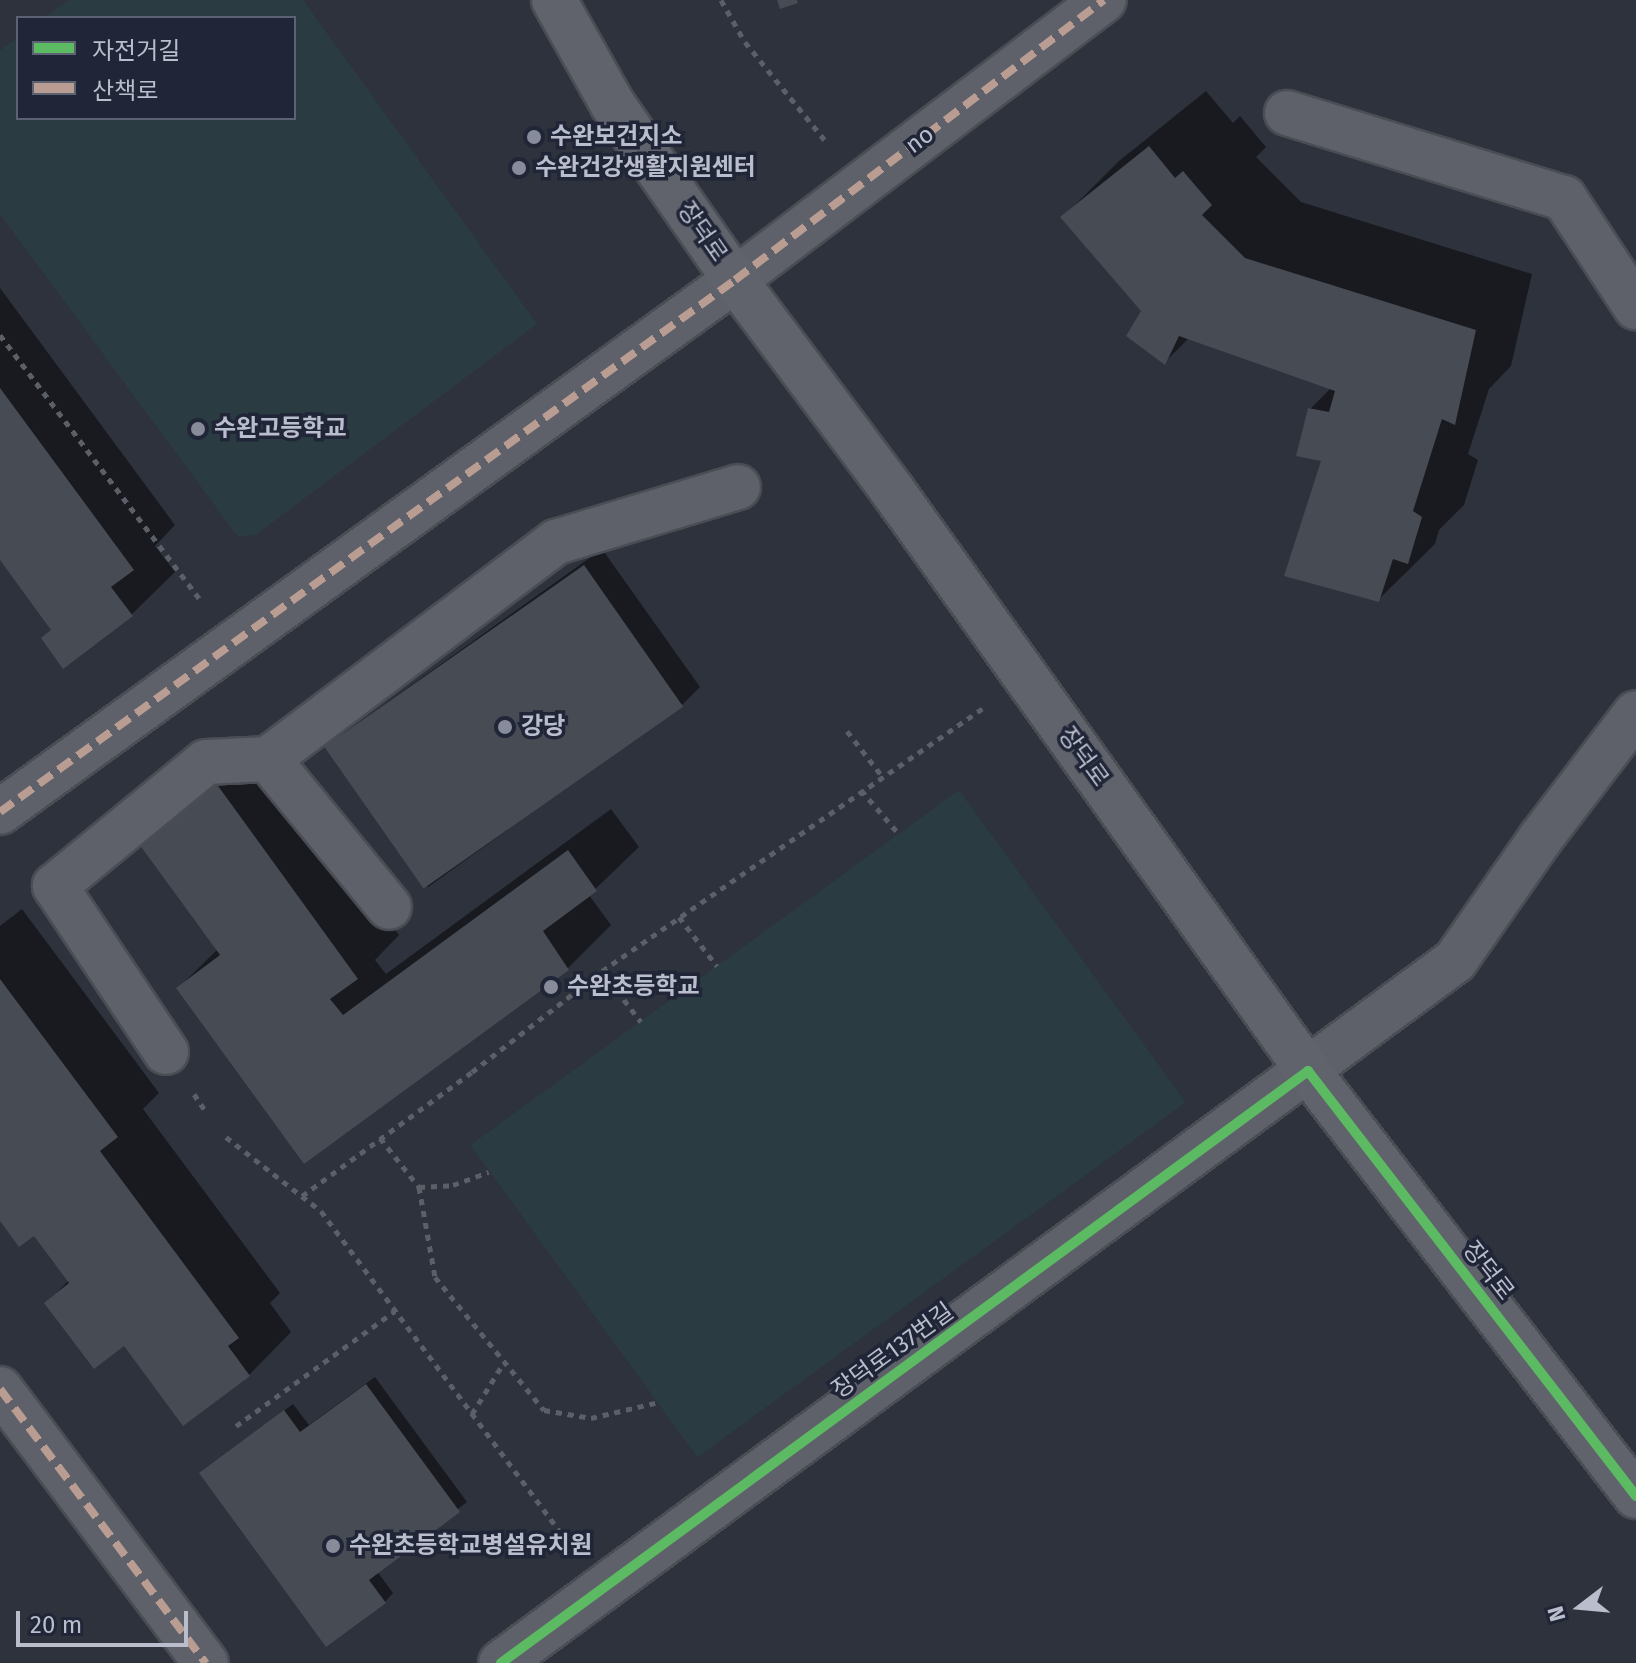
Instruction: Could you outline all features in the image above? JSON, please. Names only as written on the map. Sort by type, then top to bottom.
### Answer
[{"type":"main road","name":"장덕로","points":[[554,0],[613,105],[735,280],[1027,679],[1308,1071],[1636,1496]]},
{"type":"street","name":"no","points":[[0,812],[735,280],[1104,0]]},
{"type":"street","points":[[1287,113],[1564,198],[1636,307]]},
{"type":"street","points":[[166,1052],[55,886],[206,762],[268,759],[556,542],[738,487]]},
{"type":"street","name":"장덕로137번길","points":[[501,1663],[1455,961],[1540,839],[1636,713]]},
{"type":"street","points":[[268,759],[389,907]]},
{"type":"street","points":[[0,1389],[206,1663]]},
{"type":"path","points":[[721,0],[745,42],[862,184]]},
{"type":"path","points":[[0,335],[188,585],[236,641]]},
{"type":"path","points":[[302,1196],[602,971],[861,790],[1027,679]]},
{"type":"path","points":[[847,731],[882,776]]},
{"type":"path","points":[[861,790],[899,834]]},
{"type":"path","points":[[679,917],[717,966]]},
{"type":"path","points":[[602,971],[641,1022]]},
{"type":"path","points":[[226,1137],[321,1211],[573,1550]]},
{"type":"path","points":[[380,1138],[419,1187],[435,1277],[503,1364],[544,1410],[591,1418],[655,1403]]},
{"type":"path","points":[[419,1187],[453,1185],[489,1172]]},
{"type":"path","points":[[236,1426],[395,1311]]},
{"type":"path","points":[[472,1415],[503,1364]]},
{"type":"shaded area","name":"수완고등학교","points":[[69,0],[303,0],[537,324],[257,534],[238,537],[0,214],[0,50],[16,38],[16,120],[296,120],[296,16],[47,16]]},
{"type":"shaded area","points":[[959,790],[1186,1102],[697,1457],[470,1145]]},
{"type":"building","points":[[777,0],[797,0],[798,3],[780,9]]},
{"type":"building","points":[[1149,146],[1175,178],[1183,171],[1212,205],[1202,215],[1245,258],[1476,330],[1455,425],[1442,419],[1413,511],[1422,517],[1408,564],[1393,559],[1379,602],[1284,576],[1321,461],[1296,456],[1308,408],[1329,412],[1335,391],[1179,336],[1165,365],[1126,336],[1141,311],[1060,217]]},
{"type":"building","points":[[0,388],[134,570],[111,587],[133,616],[63,669],[41,638],[51,630],[0,560]]},
{"type":"building","name":"강당","points":[[584,565],[683,707],[424,889],[324,747]]},
{"type":"building","points":[[213,779],[358,979],[330,999],[343,1015],[568,850],[597,891],[543,931],[569,970],[304,1164],[176,988],[220,955],[134,837]]},
{"type":"building","points":[[0,979],[118,1137],[100,1151],[239,1338],[228,1346],[250,1376],[183,1426],[124,1346],[94,1369],[44,1303],[69,1283],[34,1236],[19,1247],[0,1221]]},
{"type":"building","name":"수완초등학교병설유치원","points":[[366,1384],[460,1512],[369,1580],[386,1603],[326,1647],[199,1473],[284,1410],[300,1432]]},
{"type":"marked path","points":[[0,812],[735,280],[1104,0]]},
{"type":"marked path","points":[[0,1389],[206,1663]]},
{"type":"cycle path","points":[[501,1663],[1308,1071],[1636,1496]]},
{"type":"place","name":"수완보건지소","points":[[534,137]]},
{"type":"place","name":"수완건강생활지원센터","points":[[519,168]]},
{"type":"place","name":"수완고등학교","points":[[198,429]]},
{"type":"place","name":"강당","points":[[505,727]]},
{"type":"place","name":"수완초등학교","points":[[551,987]]},
{"type":"place","name":"수완초등학교병설유치원","points":[[333,1546]]}]
